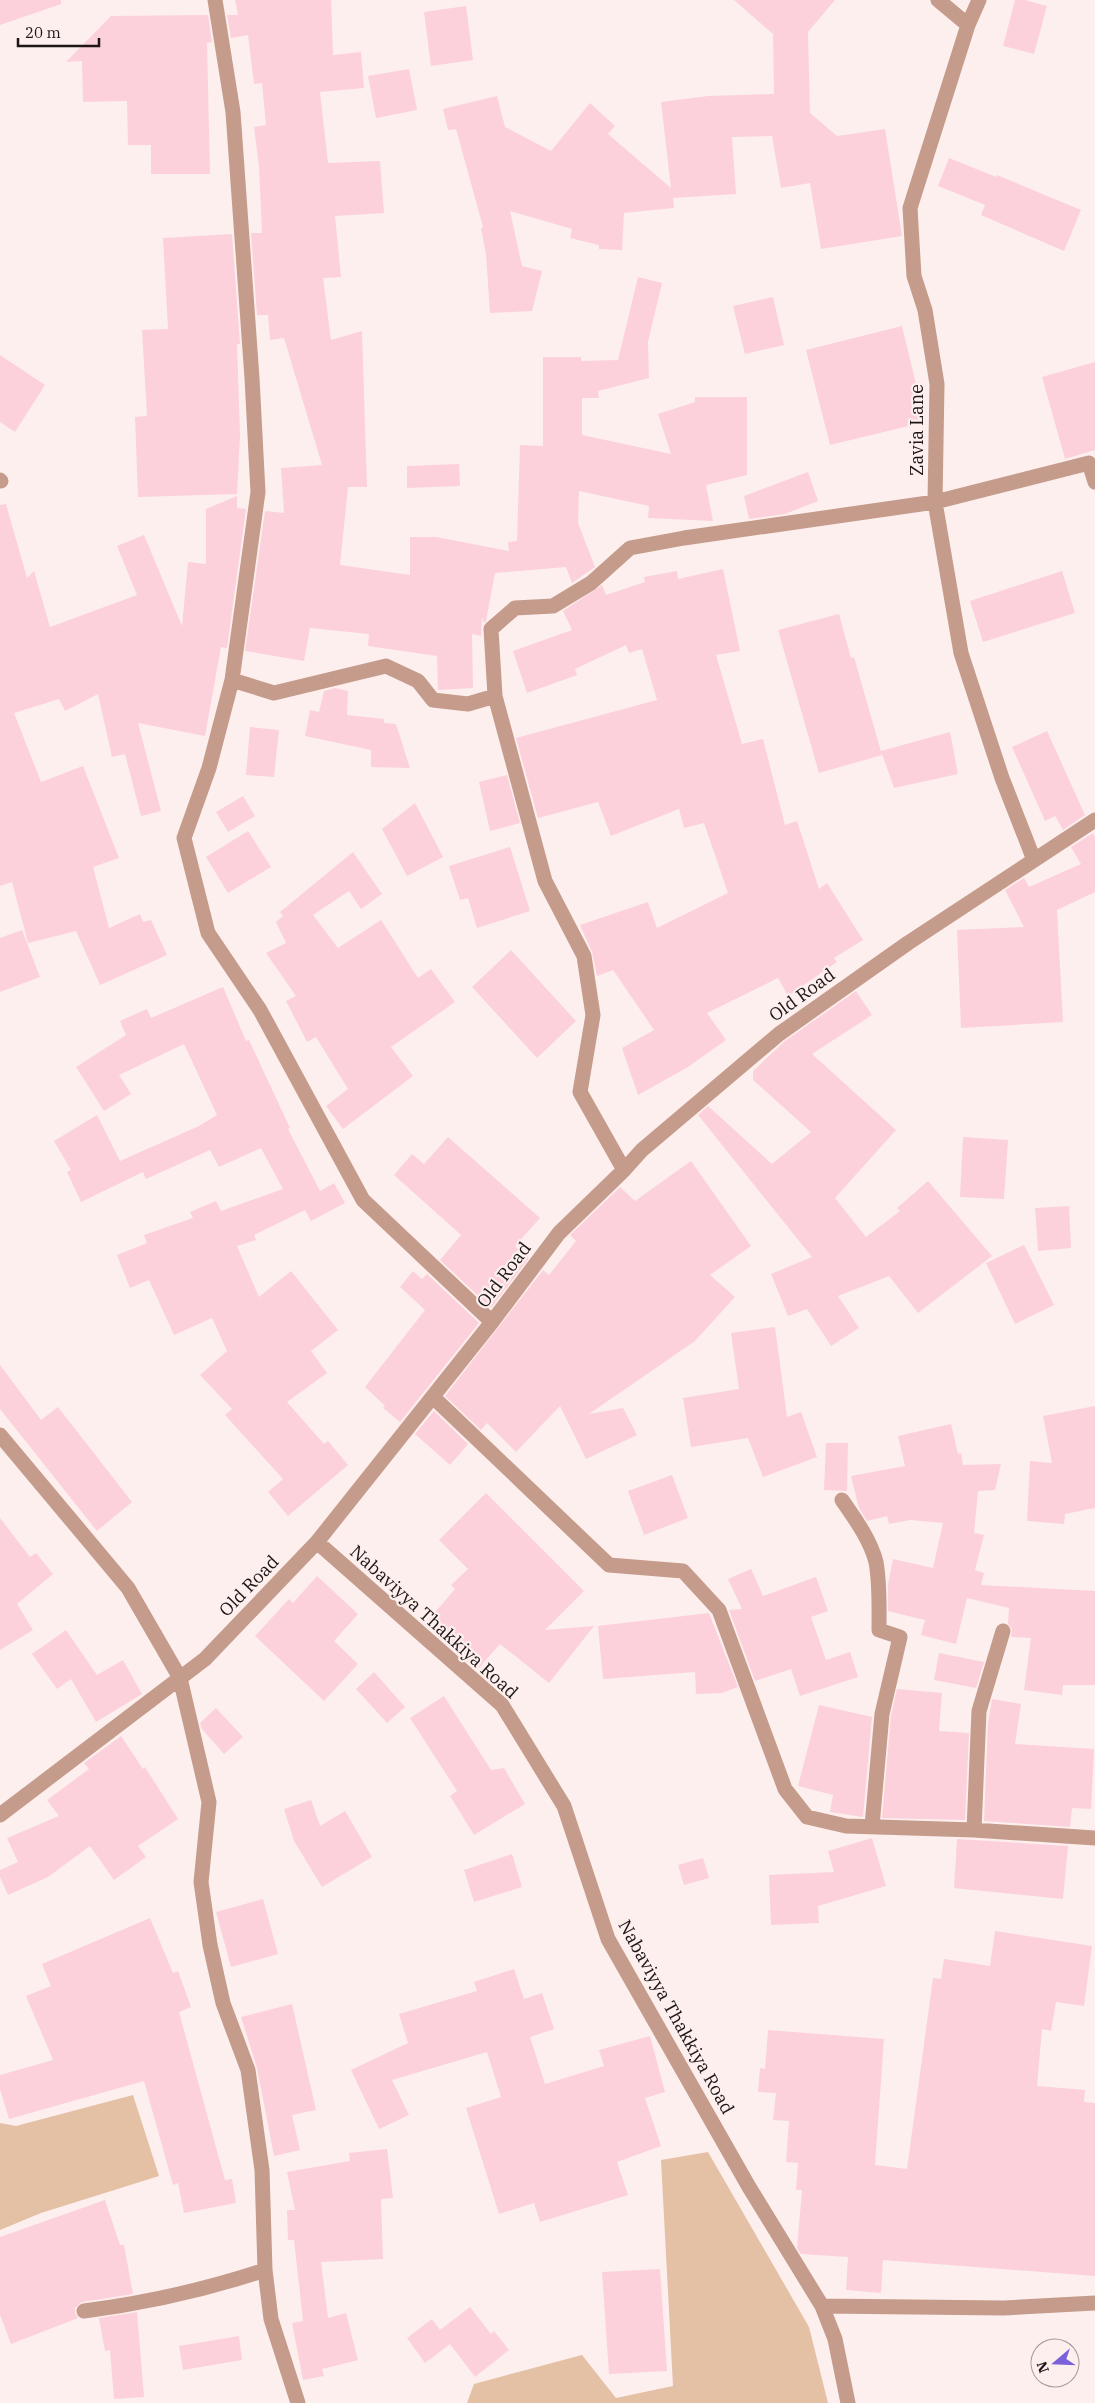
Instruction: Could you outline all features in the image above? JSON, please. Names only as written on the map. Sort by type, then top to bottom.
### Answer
[{"type":"street","points":[[214,0],[233,112],[258,492],[232,680],[209,768],[184,838],[208,933],[260,1010],[364,1200],[492,1322]]},
{"type":"street","points":[[938,0],[968,24]]},
{"type":"street","name":"Zavia Lane","points":[[979,0],[968,24],[910,208],[914,276],[925,310],[937,384],[935,502],[961,653],[1002,778],[1034,860]]},
{"type":"street","points":[[624,1170],[580,1092],[593,1015],[584,956],[544,882],[495,696],[492,629],[515,608],[553,606],[592,583],[630,548],[935,502],[1089,463],[1095,482]]},
{"type":"street","points":[[232,680],[274,693],[386,666],[418,681],[433,700],[468,704],[495,696]]},
{"type":"street","name":"Old Road","points":[[0,1815],[205,1658],[317,1542],[492,1322],[559,1233],[642,1150],[779,1034],[908,942],[1095,820]]},
{"type":"street","points":[[433,1397],[609,1565],[683,1571],[719,1610],[785,1789],[807,1817],[846,1826],[974,1830],[1095,1838]]},
{"type":"street","points":[[0,1435],[128,1588],[180,1678],[209,1802],[201,1882],[210,1945],[223,2003],[248,2070],[262,2170],[265,2270],[272,2320],[298,2403]]},
{"type":"street","points":[[842,1500],[863,1530],[876,1562],[879,1594],[879,1630],[900,1637],[882,1714],[872,1826]]},
{"type":"street","name":"Nabaviyya Thakkiya Road","points":[[317,1542],[502,1705],[564,1806],[608,1939],[749,2187],[822,2306],[836,2339],[848,2403]]},
{"type":"street","points":[[974,1830],[979,1711],[1003,1632]]},
{"type":"street","points":[[84,2312],[148,2302],[217,2286],[265,2270]]},
{"type":"street","points":[[822,2306],[1004,2308],[1095,2303]]},
{"type":"shaded area","points":[[133,2095],[159,2176],[41,2213],[0,2230],[0,2123],[16,2126]]},
{"type":"shaded area","points":[[708,2152],[809,2327],[828,2403],[467,2403],[474,2384],[582,2355],[616,2398],[673,2386],[661,2160]]},
{"type":"building","points":[[0,0],[61,0],[61,4],[0,25]]},
{"type":"building","points":[[235,0],[331,0],[333,55],[361,52],[364,88],[320,92],[328,163],[380,161],[384,213],[335,216],[341,277],[323,278],[331,340],[362,331],[367,487],[348,487],[340,565],[410,575],[410,537],[436,537],[509,551],[508,542],[517,541],[520,445],[543,446],[543,357],[581,357],[581,361],[618,360],[638,277],[662,283],[648,342],[649,378],[598,391],[599,398],[582,398],[582,435],[671,454],[658,414],[695,402],[695,397],[747,397],[747,475],[706,485],[713,521],[648,518],[649,506],[579,491],[578,523],[595,567],[572,583],[566,567],[495,573],[486,621],[484,623],[482,617],[481,636],[472,634],[473,688],[438,690],[437,656],[368,646],[369,634],[310,628],[304,661],[245,651],[265,511],[284,513],[281,468],[322,465],[284,338],[270,340],[268,315],[257,315],[251,233],[262,233],[259,167],[254,127],[266,125],[262,83],[254,84],[248,35],[231,38],[227,15],[238,15]]},
{"type":"building","points":[[734,0],[835,0],[808,32],[810,113],[837,136],[885,129],[902,236],[821,249],[810,183],[781,188],[772,136],[732,137],[736,194],[673,198],[674,208],[624,213],[622,250],[599,249],[599,245],[570,238],[572,229],[510,211],[522,266],[542,271],[532,311],[490,313],[486,254],[481,228],[483,227],[456,129],[448,130],[443,109],[497,96],[505,127],[551,151],[590,103],[615,126],[608,134],[671,188],[661,102],[708,96],[774,94],[773,34]]},
{"type":"building","points":[[1015,0],[1025,0],[1047,6],[1034,54],[1003,46]]},
{"type":"building","points":[[466,6],[473,60],[431,66],[424,12]]},
{"type":"building","points":[[208,15],[212,42],[207,43],[210,174],[151,174],[151,145],[128,145],[127,101],[83,102],[82,61],[66,62],[111,16]]},
{"type":"building","points":[[409,69],[417,110],[376,118],[368,76]]},
{"type":"building","points":[[949,158],[996,177],[997,175],[1081,210],[1064,251],[981,215],[985,205],[938,186]]},
{"type":"building","points":[[232,234],[240,344],[237,344],[240,435],[237,494],[138,497],[135,417],[147,416],[142,330],[168,329],[163,238]]},
{"type":"building","points":[[773,297],[784,345],[745,354],[733,306]]},
{"type":"building","points":[[902,326],[925,422],[830,445],[806,350]]},
{"type":"building","points":[[0,355],[45,385],[15,432],[0,422]]},
{"type":"building","points":[[1095,362],[1095,450],[1065,459],[1042,377]]},
{"type":"building","points":[[459,464],[460,486],[407,488],[407,466]]},
{"type":"building","points":[[808,472],[818,501],[785,514],[749,519],[744,496]]},
{"type":"building","points":[[237,496],[237,508],[246,509],[227,648],[221,647],[205,736],[138,723],[161,811],[141,816],[125,754],[112,757],[98,694],[65,711],[59,699],[14,713],[41,782],[83,766],[119,858],[93,867],[109,928],[140,914],[143,922],[151,920],[167,955],[100,985],[76,931],[28,943],[12,882],[0,886],[0,505],[6,504],[27,578],[34,571],[50,627],[137,595],[117,546],[144,535],[182,626],[188,562],[206,564],[206,509]]},
{"type":"building","points":[[723,569],[740,651],[716,655],[742,744],[763,739],[785,825],[797,821],[819,889],[827,883],[863,940],[834,958],[837,962],[788,996],[778,978],[707,1013],[726,1040],[688,1067],[638,1095],[622,1048],[654,1030],[613,970],[597,976],[592,952],[580,925],[648,902],[657,928],[728,893],[704,823],[684,828],[679,809],[611,836],[598,802],[538,818],[516,738],[657,700],[642,649],[629,653],[626,645],[575,669],[577,675],[527,693],[513,651],[572,630],[563,611],[602,585],[606,595],[645,582],[644,577],[677,571],[678,579]]},
{"type":"building","points":[[1062,571],[1075,613],[983,642],[970,601]]},
{"type":"building","points":[[839,614],[851,658],[854,657],[882,755],[819,773],[778,630]]},
{"type":"building","points":[[335,688],[348,691],[347,715],[384,719],[384,723],[396,724],[410,768],[371,767],[371,750],[305,736],[310,710],[319,712],[324,691]]},
{"type":"building","points":[[250,727],[279,730],[274,777],[246,775]]},
{"type":"building","points":[[1047,731],[1085,815],[1063,830],[1055,816],[1045,821],[1012,747]]},
{"type":"building","points":[[950,732],[958,774],[894,788],[881,751]]},
{"type":"building","points":[[507,775],[520,823],[490,831],[479,782]]},
{"type":"building","points":[[243,796],[255,816],[228,832],[216,812]]},
{"type":"building","points":[[415,803],[443,857],[407,876],[382,829]]},
{"type":"building","points":[[248,831],[271,867],[228,893],[206,857]]},
{"type":"building","points":[[1093,833],[1095,837],[1095,892],[1057,910],[1063,1022],[961,1028],[957,930],[1024,927],[1005,890],[1024,878],[1029,887],[1081,864],[1071,847]]},
{"type":"building","points":[[510,847],[530,911],[477,928],[468,898],[460,900],[449,866]]},
{"type":"building","points":[[353,852],[382,894],[361,909],[349,891],[313,915],[338,948],[381,920],[418,978],[431,969],[455,1002],[391,1047],[413,1076],[343,1129],[326,1106],[348,1089],[316,1037],[307,1042],[286,1001],[296,996],[266,953],[286,943],[276,922],[283,916],[280,912]]},
{"type":"building","points":[[22,930],[40,977],[0,992],[0,938]]},
{"type":"building","points":[[511,950],[576,1021],[537,1058],[472,987]]},
{"type":"building","points":[[223,987],[246,1041],[249,1040],[290,1128],[288,1129],[320,1191],[334,1183],[345,1203],[311,1221],[305,1210],[254,1235],[256,1240],[237,1246],[259,1297],[291,1271],[338,1330],[311,1351],[327,1373],[287,1402],[324,1444],[328,1441],[348,1465],[288,1516],[268,1492],[283,1479],[225,1415],[232,1409],[200,1375],[227,1351],[212,1318],[174,1335],[149,1280],[130,1288],[117,1255],[147,1243],[144,1235],[193,1218],[190,1212],[216,1201],[221,1211],[283,1189],[261,1148],[219,1167],[210,1150],[146,1179],[143,1172],[81,1202],[67,1172],[71,1170],[54,1141],[97,1115],[120,1161],[199,1126],[217,1115],[184,1044],[119,1075],[131,1094],[104,1111],[76,1067],[126,1035],[120,1021],[147,1009],[151,1018]]},
{"type":"building","points":[[856,991],[872,1015],[812,1054],[896,1130],[835,1198],[866,1237],[900,1211],[897,1208],[928,1181],[992,1256],[918,1313],[889,1276],[838,1296],[859,1328],[831,1346],[807,1309],[788,1316],[771,1274],[812,1257],[698,1115],[708,1106],[772,1164],[811,1132],[753,1080],[753,1071],[785,1041]]},
{"type":"building","points":[[448,1137],[540,1218],[515,1246],[529,1258],[491,1308],[440,1260],[461,1235],[394,1175],[412,1154],[424,1164]]},
{"type":"building","points":[[963,1137],[1008,1140],[1004,1199],[960,1197]]},
{"type":"building","points":[[691,1161],[751,1246],[710,1275],[735,1297],[695,1341],[589,1414],[623,1408],[637,1435],[586,1459],[560,1406],[516,1452],[487,1423],[481,1430],[445,1396],[543,1270],[549,1275],[576,1241],[570,1235],[620,1187],[635,1201]]},
{"type":"building","points":[[1069,1206],[1071,1248],[1038,1251],[1035,1208]]},
{"type":"building","points":[[1024,1245],[1054,1305],[1015,1324],[986,1263]]},
{"type":"building","points":[[413,1271],[422,1279],[427,1274],[479,1323],[400,1422],[383,1408],[385,1406],[365,1387],[425,1310],[400,1287]]},
{"type":"building","points":[[775,1327],[787,1417],[801,1412],[817,1457],[763,1477],[748,1438],[691,1447],[683,1398],[739,1389],[731,1333]]},
{"type":"building","points":[[0,1365],[41,1420],[58,1407],[132,1502],[97,1531],[0,1409]]},
{"type":"building","points":[[1095,1406],[1095,1508],[1065,1514],[1064,1524],[1027,1521],[1030,1461],[1052,1463],[1043,1416]]},
{"type":"building","points":[[434,1411],[468,1444],[450,1465],[415,1434]]},
{"type":"building","points":[[951,1424],[958,1454],[961,1453],[963,1465],[1001,1464],[995,1490],[978,1491],[974,1533],[984,1535],[975,1570],[984,1573],[981,1585],[1095,1591],[1095,1685],[1063,1685],[1062,1695],[1024,1690],[1031,1638],[1011,1637],[1012,1629],[1008,1624],[1009,1608],[967,1598],[956,1644],[921,1635],[925,1620],[888,1611],[888,1584],[893,1559],[933,1568],[943,1523],[910,1520],[889,1524],[887,1516],[867,1521],[859,1508],[851,1476],[905,1466],[898,1436]]},
{"type":"building","points":[[826,1443],[848,1443],[847,1491],[824,1490]]},
{"type":"building","points":[[672,1475],[688,1518],[644,1535],[628,1491]]},
{"type":"building","points":[[486,1493],[584,1591],[545,1630],[594,1626],[549,1683],[500,1644],[477,1670],[425,1624],[455,1589],[451,1585],[468,1569],[439,1540]]},
{"type":"building","points":[[0,1518],[30,1557],[36,1553],[53,1574],[17,1604],[33,1630],[0,1650]]},
{"type":"building","points":[[751,1569],[763,1596],[816,1577],[828,1611],[811,1617],[826,1660],[850,1652],[858,1677],[800,1696],[791,1669],[755,1681],[729,1610],[742,1609],[728,1579]]},
{"type":"building","points":[[317,1576],[358,1614],[334,1641],[358,1664],[324,1701],[255,1636],[289,1599],[293,1603]]},
{"type":"building","points":[[709,1613],[738,1687],[722,1693],[696,1694],[695,1672],[603,1679],[598,1626]]},
{"type":"building","points":[[66,1630],[97,1675],[123,1660],[142,1694],[96,1722],[71,1679],[57,1689],[32,1654]]},
{"type":"building","points":[[939,1653],[984,1662],[976,1688],[934,1680]]},
{"type":"building","points":[[374,1672],[405,1707],[387,1723],[356,1689]]},
{"type":"building","points":[[897,1689],[942,1693],[939,1731],[969,1733],[965,1820],[882,1818],[891,1715]]},
{"type":"building","points":[[444,1696],[491,1770],[504,1768],[525,1804],[474,1835],[450,1796],[457,1791],[410,1718]]},
{"type":"building","points":[[992,1699],[1021,1704],[1015,1744],[1094,1749],[1091,1809],[1072,1808],[1070,1827],[984,1821],[988,1723]]},
{"type":"building","points":[[819,1705],[872,1717],[863,1817],[830,1812],[833,1795],[798,1786]]},
{"type":"building","points":[[216,1708],[243,1737],[224,1754],[202,1729],[200,1723]]},
{"type":"building","points":[[121,1736],[143,1769],[145,1767],[178,1819],[138,1846],[146,1857],[114,1880],[90,1846],[48,1877],[8,1895],[0,1877],[0,1870],[18,1862],[7,1838],[59,1816],[47,1800],[89,1769],[84,1763]]},
{"type":"building","points":[[311,1800],[320,1826],[345,1811],[372,1857],[322,1887],[294,1841],[284,1809]]},
{"type":"building","points":[[872,1838],[886,1886],[818,1906],[819,1923],[771,1925],[769,1875],[834,1872],[828,1851]]},
{"type":"building","points":[[957,1839],[1068,1846],[1063,1899],[954,1888]]},
{"type":"building","points":[[512,1854],[522,1887],[474,1902],[464,1870]]},
{"type":"building","points":[[703,1858],[709,1878],[684,1885],[678,1865]]},
{"type":"building","points":[[263,1899],[278,1954],[231,1967],[216,1912]]},
{"type":"building","points":[[150,1918],[173,1973],[178,1971],[191,2007],[179,2012],[225,2180],[232,2179],[236,2203],[184,2213],[178,2183],[173,2185],[144,2081],[9,2119],[0,2089],[0,2075],[53,2060],[26,1996],[51,1986],[42,1964]]},
{"type":"building","points":[[995,1931],[1092,1946],[1084,2006],[1056,2002],[1051,2031],[1042,2029],[1037,2086],[1085,2090],[1084,2102],[1095,2103],[1095,2276],[883,2260],[881,2293],[846,2290],[848,2257],[801,2254],[797,2248],[802,2190],[796,2190],[798,2163],[786,2162],[789,2121],[773,2120],[776,2093],[758,2092],[760,2068],[765,2069],[768,2030],[884,2039],[875,2165],[907,2169],[933,1978],[941,1979],[944,1959],[990,1966]]},
{"type":"building","points":[[514,1969],[524,1999],[542,1993],[554,2029],[530,2037],[545,2084],[604,2066],[599,2050],[650,2036],[665,2092],[645,2098],[661,2146],[617,2162],[628,2195],[540,2222],[534,2203],[499,2214],[466,2108],[501,2097],[487,2052],[392,2080],[409,2115],[379,2129],[351,2070],[408,2043],[399,2014],[477,1991],[474,1982]]},
{"type":"building","points":[[292,2004],[316,2110],[292,2115],[300,2150],[274,2156],[257,2068],[241,2017]]},
{"type":"building","points":[[387,2149],[393,2198],[381,2199],[383,2259],[321,2262],[328,2318],[346,2313],[358,2360],[322,2369],[324,2376],[303,2380],[292,2323],[303,2321],[294,2240],[288,2240],[287,2210],[295,2210],[287,2172],[350,2161],[349,2153]]},
{"type":"building","points":[[105,2200],[120,2245],[124,2245],[133,2294],[82,2302],[75,2308],[78,2318],[11,2344],[0,2315],[0,2237]]},
{"type":"building","points":[[660,2269],[667,2371],[609,2374],[602,2272]]},
{"type":"building","points":[[470,2307],[491,2334],[494,2331],[509,2350],[475,2377],[450,2344],[425,2363],[407,2338],[432,2319],[440,2330]]},
{"type":"building","points":[[137,2312],[144,2397],[114,2399],[110,2350],[105,2351],[99,2318]]},
{"type":"building","points":[[239,2336],[242,2360],[183,2370],[179,2346]]}]
